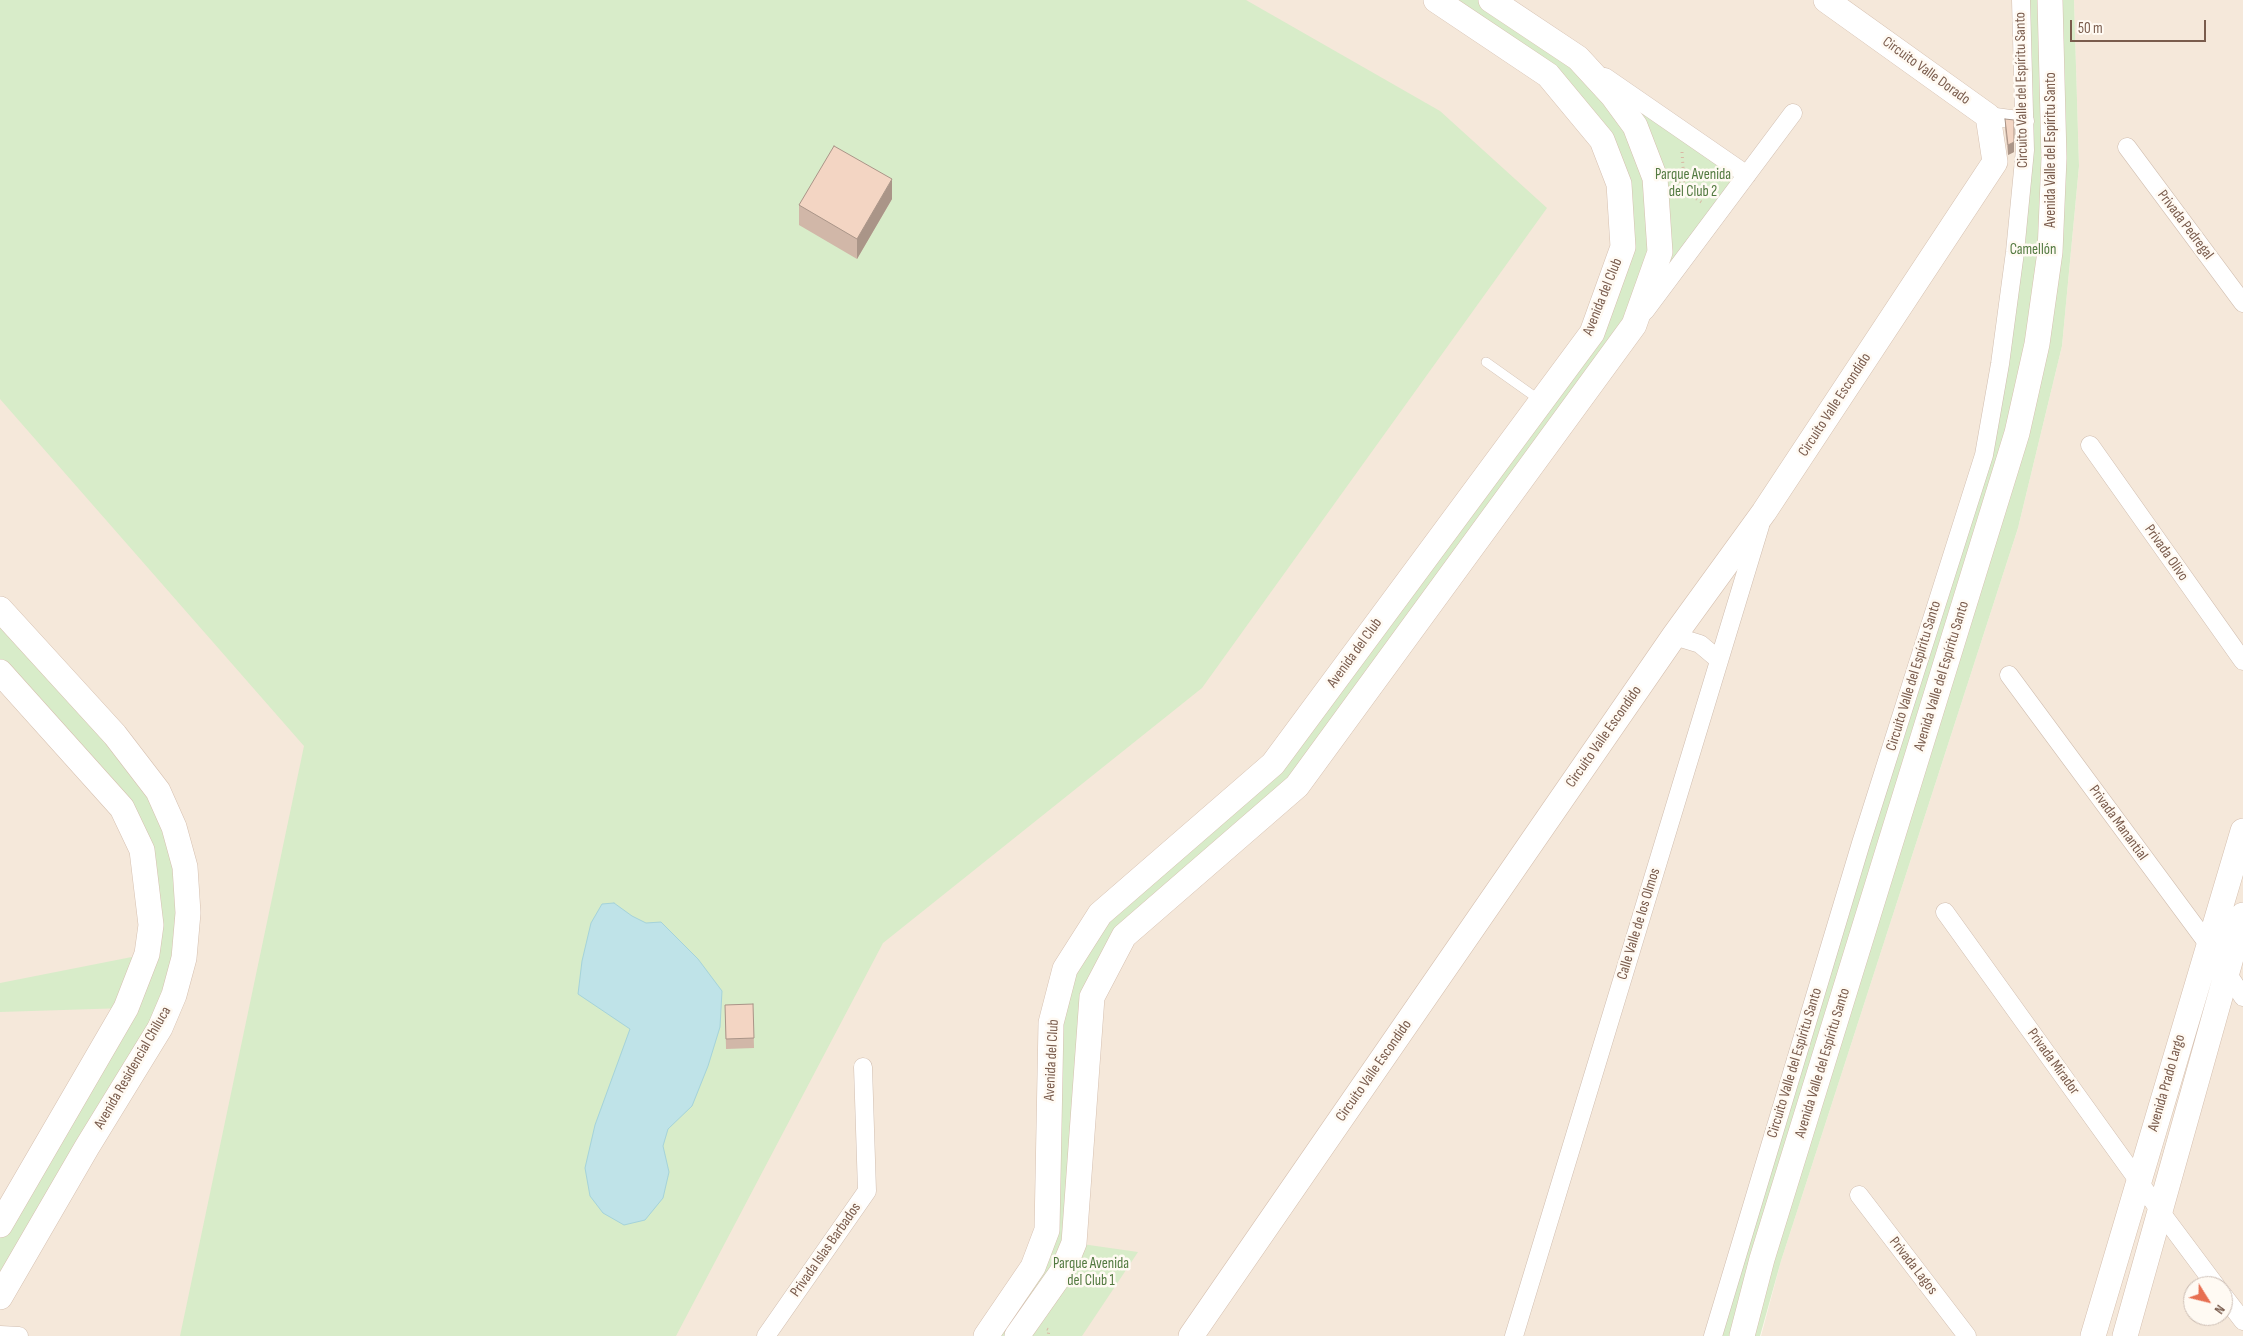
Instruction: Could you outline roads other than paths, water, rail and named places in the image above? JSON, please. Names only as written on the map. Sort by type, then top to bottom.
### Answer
[{"type":"street","name":"Avenida del Club","points":[[986,1336],[1033,1267],[1047,1230],[1052,1023],[1065,969],[1100,914],[1273,764],[1592,333],[1623,247],[1619,184],[1602,140],[1548,75],[1436,0]]},
{"type":"street","points":[[1491,0],[1747,175]]},
{"type":"street","name":"Circuito Valle del Espíritu Santo","points":[[1713,1336],[1861,843],[1984,455],[2000,364],[2014,262],[2025,150],[2021,0]]},
{"type":"street","name":"Avenida Valle del Espíritu Santo","points":[[1742,1336],[1765,1250],[2017,433],[2037,344],[2050,252],[2054,158],[2050,0]]},
{"type":"street","name":"Circuito Valle Dorado","points":[[1831,2],[1988,116],[2025,121]]},
{"type":"street","points":[[1578,58],[1613,96],[1635,126],[1655,178],[1660,252],[1634,326]]},
{"type":"street","points":[[1017,1336],[1062,1272],[1074,1243],[1092,997],[1124,936],[1297,786],[1617,349],[1793,113]]},
{"type":"street","points":[[1988,116],[1995,162],[2025,150]]},
{"type":"street","name":"Privada Pedregal","points":[[2127,147],[2243,303]]},
{"type":"street","name":"Circuito Valle Escondido","points":[[1191,1336],[1674,636],[1764,512],[1995,162]]},
{"type":"street","points":[[1592,333],[1617,349]]},
{"type":"street","name":"Privada Olivo","points":[[2090,445],[2243,661]]},
{"type":"street","name":"Calle Valle de los Olmos","points":[[1514,1336],[1764,512]]},
{"type":"street","name":"Avenida Residencial Chiluca","points":[[0,609],[115,735],[158,791],[174,827],[186,866],[188,913],[184,958],[174,995],[160,1028],[87,1147],[0,1297]]},
{"type":"street","points":[[1674,636],[1700,644],[1719,660]]},
{"type":"street","points":[[0,672],[122,808],[142,850],[151,925],[147,954],[126,1008],[0,1225]]},
{"type":"street","name":"Privada Manantial","points":[[2009,675],[2208,944],[2243,996]]},
{"type":"street","name":"Avenida Prado Largo","points":[[2093,1336],[2208,944],[2243,832]]},
{"type":"street","name":"Privada Mirador","points":[[1945,912],[2138,1182],[2209,1276]]},
{"type":"street","name":"Avenida Prado Largo","points":[[2125,1336],[2243,915]]},
{"type":"street","name":"Privada Islas Barbados","points":[[766,1336],[867,1191],[863,1067]]},
{"type":"street","name":"Privada Lagos","points":[[1859,1195],[1967,1336]]},
{"type":"street","points":[[1014,1295],[1036,1308]]},
{"type":"street","points":[[2233,1308],[2243,1321]]},
{"type":"street","points":[[0,1335],[20,1336]]},
{"type":"lane","points":[[1486,362],[1541,401]]},
{"type":"water","points":[[614,903],[646,923],[661,922],[698,959],[722,991],[720,1027],[708,1066],[692,1106],[668,1129],[663,1146],[669,1172],[663,1198],[645,1220],[624,1225],[603,1213],[590,1196],[585,1168],[595,1125],[630,1029],[578,994],[582,961],[591,923],[602,904]]},
{"type":"park label","name":"Parque Avenida del Club 2","points":[[1693,184]]},
{"type":"park label","name":"Camellón","points":[[2033,250]]},
{"type":"park label","name":"Parque Avenida del Club 1","points":[[1091,1272]]}]
